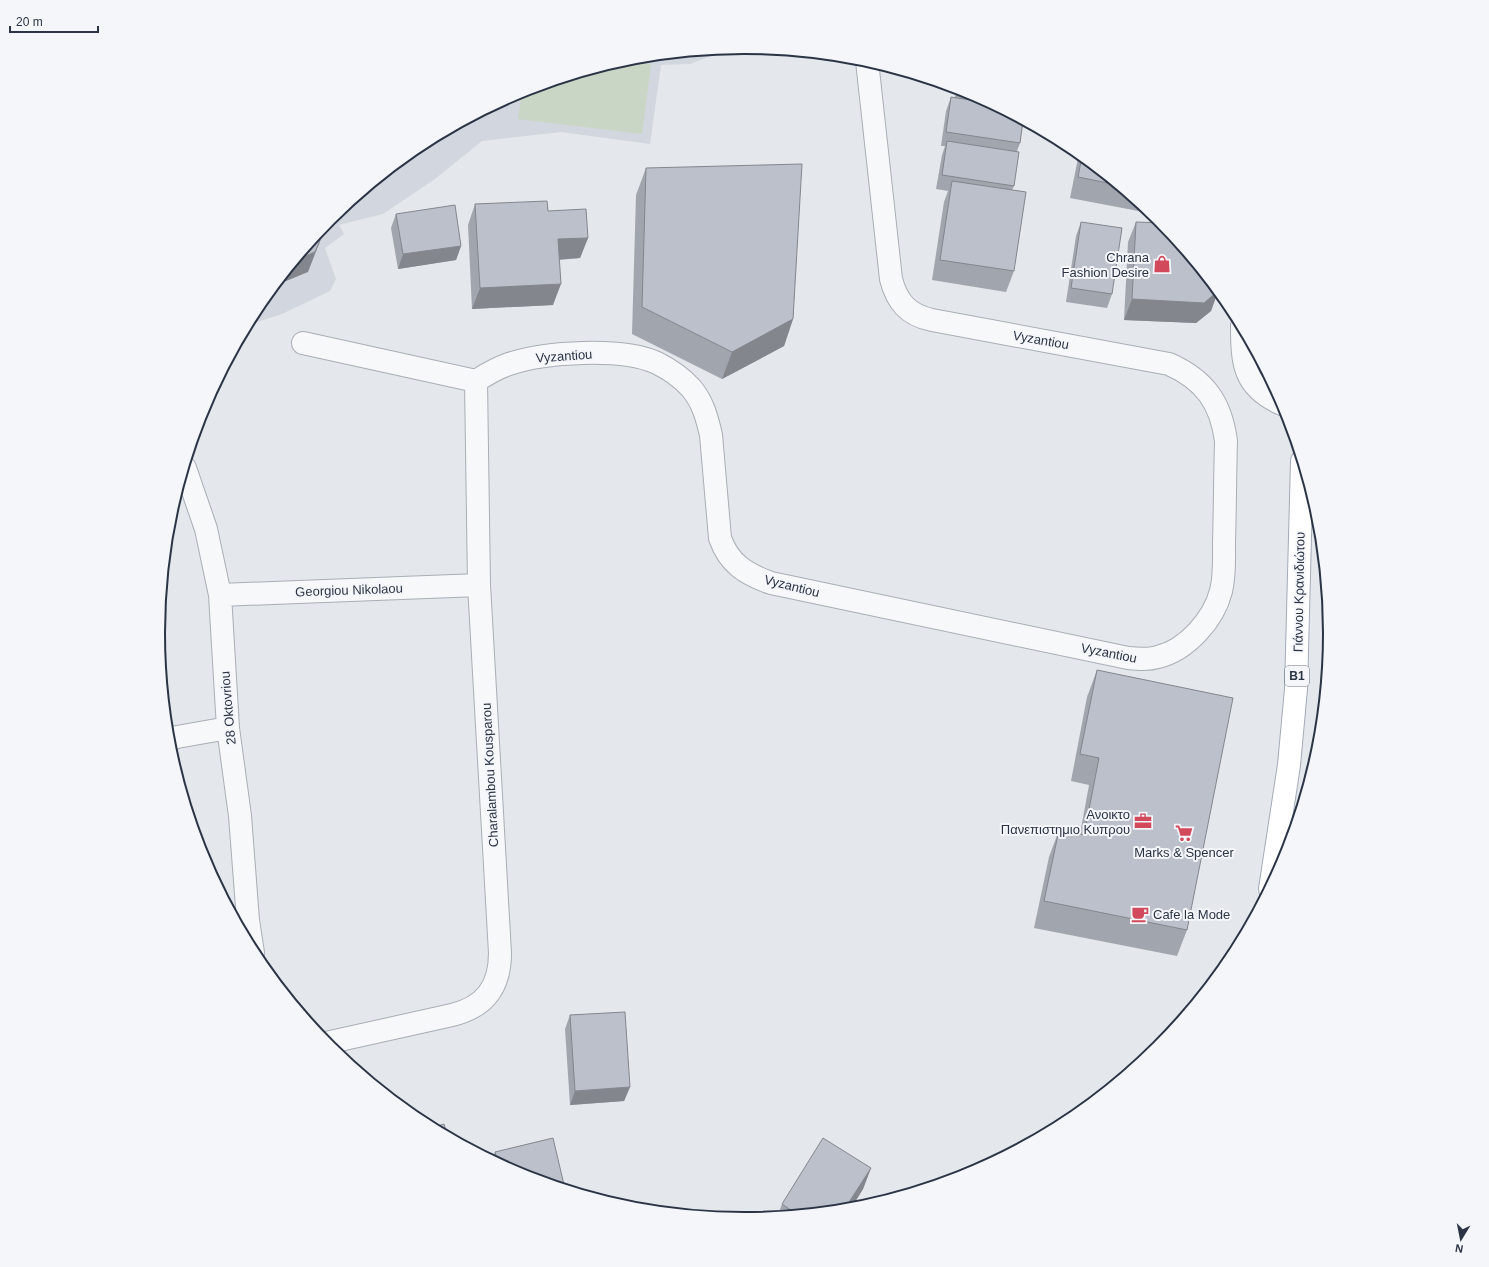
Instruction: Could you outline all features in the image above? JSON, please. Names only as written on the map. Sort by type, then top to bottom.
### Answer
[{"type":"main road","name":"Γιάννου Κρανιδιώτου","points":[[1273,871],[1289,765],[1295,697],[1302,476]]},
{"type":"street","name":"Vyzantiou","points":[[476,381],[492,370],[509,364],[537,357],[570,354],[633,356],[656,362],[673,373],[684,382],[698,398],[708,423],[711,436],[720,538],[724,550],[739,568],[760,579],[771,583],[1128,658],[1143,660],[1158,657],[1169,654],[1183,645],[1210,617],[1217,604],[1222,585],[1226,441],[1224,425],[1216,403],[1202,385],[1192,376],[1169,364],[932,320],[916,315],[903,306],[894,290],[891,279],[868,67]]},
{"type":"street","points":[[1242,338],[1242,356],[1250,379],[1256,388],[1275,400]]},
{"type":"street","points":[[303,343],[476,381]]},
{"type":"street","name":"Charalambou Kousparou","points":[[333,1041],[461,1012],[479,1004],[486,997],[495,982],[500,964],[479,585],[476,381]]},
{"type":"street","name":"28 Oktovriou","points":[[188,475],[206,529],[220,595],[228,728],[240,816],[250,935]]},
{"type":"street","name":"Georgiou Nikolaou","points":[[220,595],[479,585]]},
{"type":"street","points":[[175,738],[228,728]]},
{"type":"shaded area","points":[[714,55],[690,64],[661,65],[650,144],[561,132],[482,141],[435,179],[383,214],[339,225],[344,234],[325,248],[336,279],[330,291],[282,314],[257,322],[285,281],[309,251],[362,198],[423,152],[455,132],[488,114],[523,98],[558,85],[631,65],[669,59]]},
{"type":"green space","points":[[643,63],[651,64],[642,134],[518,119],[521,99],[523,98],[558,85],[595,74],[631,65]]},
{"type":"building","points":[[951,97],[970,100],[1022,126],[1020,143],[946,132]]},
{"type":"building","points":[[947,141],[1019,152],[1014,186],[942,175]]},
{"type":"building","points":[[1081,162],[1108,183],[1078,177]]},
{"type":"building","points":[[802,164],[793,319],[732,352],[642,307],[646,168]]},
{"type":"building","points":[[952,181],[1026,192],[1014,271],[940,260]]},
{"type":"building","points":[[547,201],[548,211],[586,209],[588,238],[558,239],[561,284],[480,288],[475,204]]},
{"type":"building","points":[[455,205],[461,246],[403,254],[396,214]]},
{"type":"building","points":[[1081,222],[1122,228],[1112,294],[1071,288]]},
{"type":"building","name":"Chrana Fashion Desire","points":[[1136,222],[1153,223],[1180,251],[1214,295],[1204,303],[1132,299]]},
{"type":"building","points":[[321,239],[315,252],[305,256]]},
{"type":"building","name":"Ανοικτο Πανεπιστημιο Κυπρου","points":[[1097,670],[1233,698],[1187,930],[1044,901],[1059,830],[1084,835],[1099,758],[1080,754]]},
{"type":"building","points":[[625,1012],[630,1087],[575,1091],[570,1015]]},
{"type":"building","points":[[444,1124],[446,1129],[440,1125]]},
{"type":"building","points":[[553,1138],[564,1184],[523,1169],[496,1157],[495,1152]]},
{"type":"building","points":[[823,1138],[871,1168],[848,1204],[792,1211],[782,1204]]},
{"type":"place","name":"Chrana Fashion Desire","points":[[1162,264]]},
{"type":"place","name":"Ανοικτο Πανεπιστημιο Κυπρου","points":[[1143,821]]},
{"type":"place","name":"Marks & Spencer","points":[[1184,833]]},
{"type":"place","name":"Cafe la Mode","points":[[1140,914]]}]
